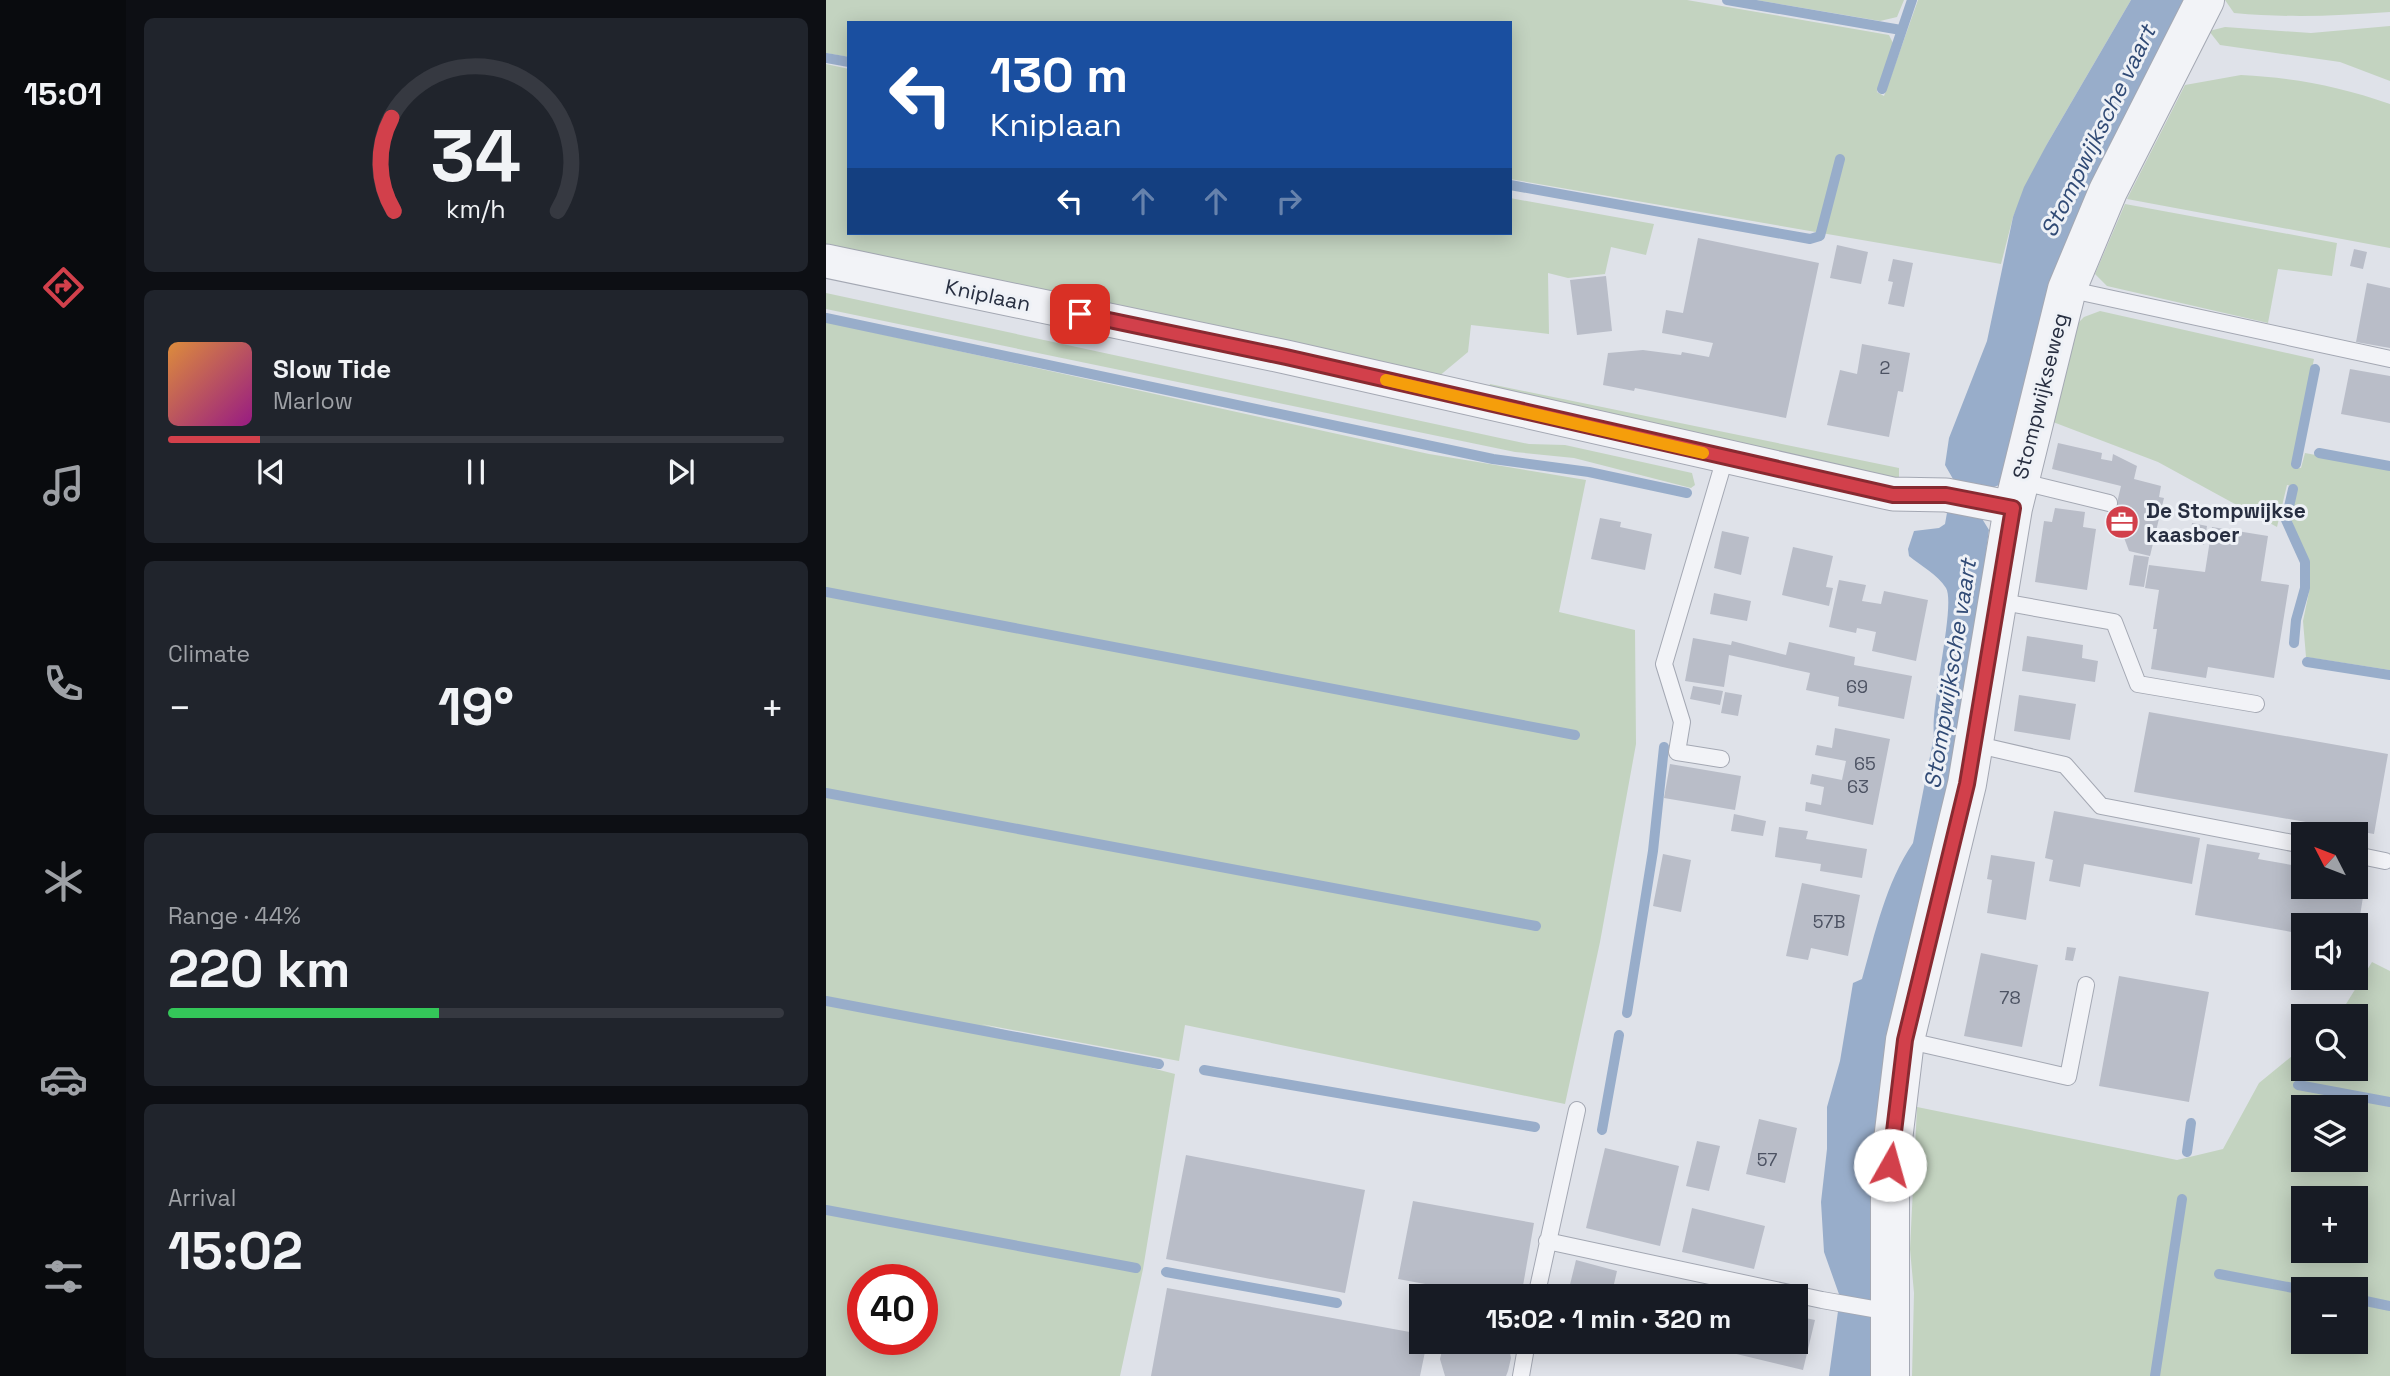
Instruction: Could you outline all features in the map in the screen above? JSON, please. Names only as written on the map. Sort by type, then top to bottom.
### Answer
[{"type":"street","name":"Stompwijkseweg","points":[[1890,1376],[1884,1311],[1890,1165],[1905,1040],[1950,859],[1974,744],[1997,601],[2006,498],[2067,289],[2108,191],[2200,10]]},
{"type":"street","name":"Kniplaan","points":[[826,261],[1286,357],[1893,495],[2006,498]]},
{"type":"lane","points":[[2067,289],[2390,359]]},
{"type":"lane","points":[[1721,759],[1677,752],[1682,722],[1664,664],[1725,458]]},
{"type":"lane","points":[[2006,498],[2109,503]]},
{"type":"lane","points":[[1997,601],[2114,622],[2138,684],[2256,704]]},
{"type":"lane","points":[[1974,744],[2065,765],[2101,806],[2291,843]]},
{"type":"lane","points":[[2368,857],[2385,861]]},
{"type":"lane","points":[[1905,1040],[2068,1077],[2086,985]]},
{"type":"lane","points":[[1539,1284],[1577,1110]]},
{"type":"lane","points":[[1547,1241],[1884,1311]]},
{"type":"lane","points":[[1521,1376],[1525,1354]]},
{"type":"green space","points":[[826,0],[1687,0],[1889,35],[1894,45],[1877,92],[1884,96],[1918,0],[2131,0],[2047,144],[2013,217],[2001,264],[1512,179],[1512,21],[847,21],[847,57],[826,53]]},
{"type":"green space","points":[[1756,0],[1904,0],[1897,17],[1880,21]]},
{"type":"green space","points":[[2225,0],[2390,0],[2390,12],[2312,16],[2254,15],[2234,13]]},
{"type":"green space","points":[[2390,26],[2390,81],[2340,62],[2220,45],[2209,31],[2225,27],[2311,33]]},
{"type":"green space","points":[[826,64],[847,69],[847,235],[1512,235],[1512,198],[1654,224],[1646,255],[1611,247],[1605,274],[1568,278],[1548,273],[1549,334],[1471,325],[1468,352],[1438,377],[826,251]]},
{"type":"green space","points":[[2241,75],[2317,84],[2390,104],[2390,248],[2127,199],[2185,85]]},
{"type":"green space","points":[[2125,204],[2337,243],[2332,276],[2278,269],[2268,323],[2107,286],[2095,274]]},
{"type":"green space","points":[[826,293],[1500,438],[1529,444],[1565,445],[1692,473],[1695,485],[1691,488],[1574,458],[1515,452],[826,309]]},
{"type":"green space","points":[[2100,311],[2314,359],[2292,466],[2301,468],[2305,453],[2390,469],[2390,670],[2306,657],[2303,621],[2310,587],[2309,565],[2291,519],[2297,487],[2287,485],[2277,527],[2158,462],[2053,422],[2077,324],[2084,317]]},
{"type":"green space","points":[[826,322],[1429,454],[1586,480],[1559,612],[1635,630],[1636,744],[1600,942],[1565,1104],[1185,1025],[1179,1061],[981,1024],[1175,1074],[1143,1269],[1120,1376],[826,1376]]},
{"type":"green space","points":[[1490,384],[1899,468],[1899,480],[1488,391]]},
{"type":"green space","points":[[2372,962],[2390,971],[2390,1376],[1912,1376],[1914,1293],[1910,1249],[1917,1107],[2177,1160],[2223,1149],[2259,1083],[2291,1057],[2291,1081],[2368,1081],[2368,1004],[2346,1004],[2355,990],[2368,990],[2368,968]]},
{"type":"water","name":"Stompwijksche vaart","points":[[2131,0],[2186,0],[2041,317],[1999,485],[1987,490],[1981,517],[1989,530],[1873,1376],[1829,1376],[1840,1297],[1824,1252],[1821,1202],[1827,1149],[1827,1107],[1840,1061],[1853,983],[1862,979],[1888,891],[1913,843],[1934,736],[1948,614],[1948,598],[1943,583],[1909,556],[1908,549],[1914,531],[1939,528],[1945,524],[1953,479],[1945,465],[1949,438],[1987,341],[2013,217],[2024,187]]},
{"type":"building","points":[[1698,238],[1819,263],[1786,418],[1635,388],[1634,391],[1603,385],[1608,353],[1643,350],[1681,355],[1682,352],[1709,357],[1713,343],[1662,333],[1666,310],[1683,313]]},
{"type":"building","points":[[1837,245],[1868,252],[1861,284],[1830,278]]},
{"type":"building","points":[[2354,249],[2367,252],[2363,269],[2350,266]]},
{"type":"building","points":[[1893,259],[1913,263],[1904,307],[1888,304],[1893,282],[1888,281]]},
{"type":"building","points":[[1606,276],[1612,331],[1577,335],[1570,280]]},
{"type":"building","points":[[2367,283],[2390,288],[2390,348],[2356,342]]},
{"type":"building","points":[[1862,344],[1910,353],[1903,392],[1898,391],[1889,437],[1827,425],[1840,370],[1857,374]]},
{"type":"building","points":[[2350,369],[2390,376],[2390,423],[2341,414]]},
{"type":"building","points":[[2058,443],[2102,453],[2101,459],[2112,461],[2113,454],[2137,466],[2134,479],[2161,486],[2159,497],[2164,498],[2150,556],[2129,551],[2123,535],[2110,532],[2121,486],[2052,469]]},
{"type":"building","points":[[2055,508],[2085,512],[2083,527],[2096,529],[2087,590],[2035,582],[2044,521],[2052,522]]},
{"type":"building","points":[[1600,518],[1621,522],[1620,527],[1652,534],[1645,570],[1591,559]]},
{"type":"building","points":[[2192,523],[2207,526],[2204,545],[2189,543]]},
{"type":"building","points":[[2212,527],[2268,536],[2261,581],[2289,585],[2274,678],[2208,667],[2206,678],[2151,669],[2159,590],[2145,588],[2149,565],[2205,572]]},
{"type":"building","points":[[1722,531],[1749,537],[1741,575],[1714,568]]},
{"type":"building","points":[[1793,547],[1833,556],[1826,587],[1833,588],[1829,606],[1782,595]]},
{"type":"building","points":[[2134,555],[2149,557],[2144,587],[2129,585]]},
{"type":"building","points":[[1839,580],[1866,585],[1862,601],[1881,604],[1884,591],[1928,600],[1916,661],[1872,651],[1876,632],[1857,628],[1856,633],[1829,627]]},
{"type":"building","points":[[1714,593],[1751,601],[1747,621],[1710,614]]},
{"type":"building","points":[[2027,636],[2083,645],[2082,658],[2098,661],[2095,682],[2022,671]]},
{"type":"building","points":[[1693,638],[1731,645],[1732,641],[1786,655],[1789,642],[1855,657],[1854,665],[1912,676],[1904,719],[1838,706],[1839,697],[1806,690],[1810,673],[1729,655],[1724,687],[1685,681]]},
{"type":"building","points":[[1693,686],[1723,691],[1720,705],[1690,699]]},
{"type":"building","points":[[1725,692],[1742,695],[1738,716],[1721,713]]},
{"type":"building","points":[[2019,695],[2076,704],[2070,740],[2014,731]]},
{"type":"building","points":[[2149,712],[2388,754],[2374,834],[2368,833],[2368,822],[2305,822],[2134,792]]},
{"type":"building","points":[[1835,728],[1890,739],[1873,825],[1805,811],[1806,802],[1821,805],[1824,787],[1810,784],[1812,774],[1842,780],[1846,761],[1815,755],[1817,745],[1832,748]]},
{"type":"building","points":[[1670,764],[1741,776],[1735,810],[1664,798]]},
{"type":"building","points":[[2054,811],[2200,838],[2192,884],[2084,864],[2080,887],[2049,881],[2053,860],[2045,858]]},
{"type":"building","points":[[1734,814],[1766,821],[1763,836],[1731,831]]},
{"type":"building","points":[[1779,827],[1808,831],[1806,839],[1867,849],[1862,878],[1820,871],[1821,864],[1775,857]]},
{"type":"building","points":[[2207,844],[2260,853],[2258,859],[2291,865],[2291,900],[2363,900],[2360,913],[2291,913],[2291,932],[2195,915]]},
{"type":"building","points":[[1663,854],[1691,860],[1681,912],[1653,906]]},
{"type":"building","points":[[1991,855],[2035,862],[2026,920],[1987,913],[1992,880],[1987,879]]},
{"type":"building","points":[[1802,883],[1860,895],[1848,956],[1811,948],[1808,960],[1786,956]]},
{"type":"building","points":[[2067,947],[2076,948],[2073,961],[2065,960]]},
{"type":"building","points":[[1981,953],[2038,965],[2022,1047],[1964,1036]]},
{"type":"building","points":[[2119,976],[2209,992],[2189,1102],[2099,1086]]},
{"type":"building","points":[[1759,1119],[1797,1128],[1785,1183],[1746,1174]]},
{"type":"building","points":[[1697,1141],[1720,1146],[1709,1191],[1686,1186]]},
{"type":"building","points":[[1605,1148],[1679,1166],[1660,1246],[1586,1228]]},
{"type":"building","points":[[1186,1155],[1365,1190],[1345,1293],[1166,1259]]},
{"type":"building","points":[[1413,1201],[1534,1223],[1523,1284],[1425,1284],[1398,1279]]},
{"type":"building","points":[[1692,1208],[1765,1226],[1754,1269],[1682,1252]]},
{"type":"building","points":[[1576,1260],[1617,1271],[1614,1284],[1570,1284]]},
{"type":"building","points":[[1167,1288],[1409,1332],[1409,1354],[1425,1354],[1420,1376],[1151,1376]]},
{"type":"building","points":[[1808,1319],[1815,1320],[1808,1349]]},
{"type":"building","points":[[1441,1354],[1510,1354],[1511,1358],[1506,1376],[1445,1376]]},
{"type":"building","points":[[1737,1354],[1807,1354],[1803,1370]]},
{"type":"waterway","points":[[1727,0],[1901,30]]},
{"type":"waterway","points":[[1882,89],[1912,0]]},
{"type":"waterway","points":[[826,58],[847,62]]},
{"type":"waterway","points":[[1512,185],[1810,239],[1820,236],[1840,159]]},
{"type":"waterway","points":[[826,318],[1493,459],[1589,472],[1687,493]]},
{"type":"waterway","points":[[2296,464],[2315,369]]},
{"type":"waterway","points":[[2319,453],[2390,466]]},
{"type":"waterway","points":[[2293,489],[2286,520],[2305,562],[2305,588],[2296,620],[2294,643]]},
{"type":"waterway","points":[[826,592],[1575,735]]},
{"type":"waterway","points":[[2307,662],[2390,675]]},
{"type":"waterway","points":[[1627,1013],[1653,851],[1664,747]]},
{"type":"waterway","points":[[826,793],[1536,926]]},
{"type":"waterway","points":[[826,1001],[1159,1064]]},
{"type":"waterway","points":[[1602,1130],[1619,1035]]},
{"type":"waterway","points":[[1204,1070],[1535,1127]]},
{"type":"waterway","points":[[2298,1085],[2390,1102]]},
{"type":"waterway","points":[[2187,1152],[2191,1123]]},
{"type":"waterway","points":[[2155,1376],[2182,1199]]},
{"type":"waterway","points":[[826,1210],[1136,1268]]},
{"type":"waterway","points":[[1166,1272],[1337,1303]]},
{"type":"waterway","points":[[2219,1274],[2291,1288]]},
{"type":"waterway","points":[[2368,1301],[2390,1306]]},
{"type":"slow traffic","points":[[1386,380],[1703,453]]},
{"type":"place","name":"De Stompwijkse kaasboer","points":[[2122,522]]},
{"type":"route","points":[[1080,314],[1286,357],[1893,495],[1946,495],[2013,508],[1967,784],[1905,1040],[1890,1165]]}]
